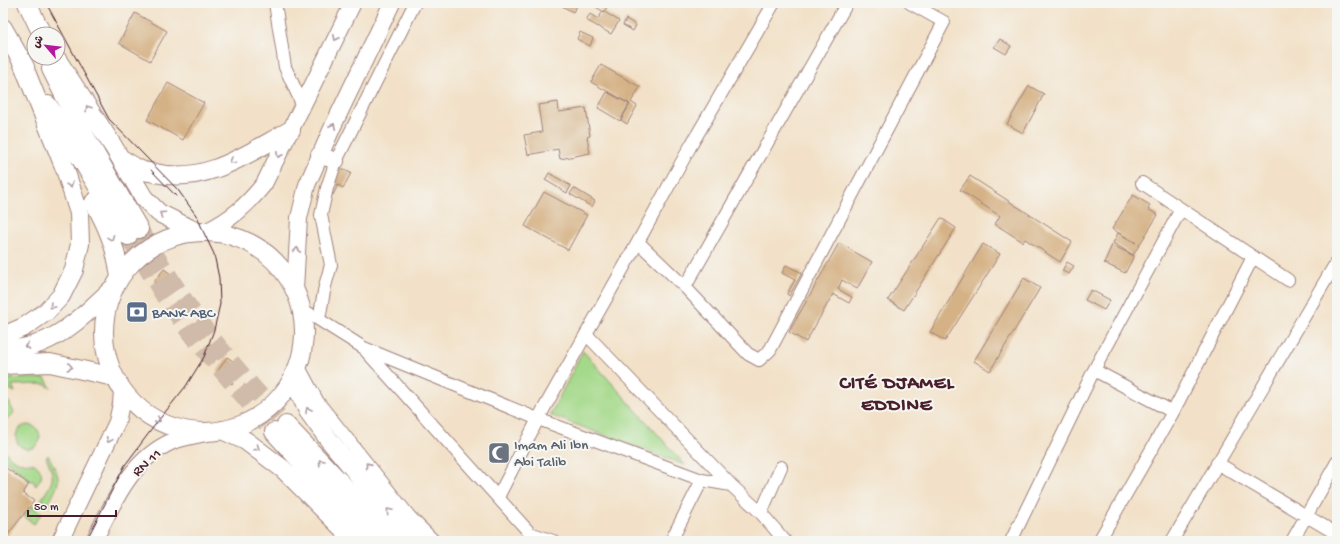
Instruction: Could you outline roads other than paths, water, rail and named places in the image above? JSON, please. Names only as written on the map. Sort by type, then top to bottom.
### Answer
[{"type":"highway","points":[[20,3],[30,26]]},
{"type":"highway","points":[[27,3],[38,26]]},
{"type":"highway","points":[[4,34],[134,233],[49,66]]},
{"type":"highway","points":[[22,61],[102,216],[118,258],[117,282],[108,303],[104,322],[104,340],[107,359],[118,383],[146,414],[171,427],[190,431],[216,431],[241,425],[272,405],[285,391],[296,370],[302,353],[304,331],[302,309],[295,289],[283,270],[268,254],[250,242],[229,234],[202,231],[159,213],[144,198],[61,66]]},
{"type":"highway","points":[[3,336],[24,327],[46,312],[61,296],[74,270],[80,244],[79,213],[65,169],[22,61]]},
{"type":"highway","points":[[120,158],[141,170],[182,177],[218,169],[291,130]]},
{"type":"highway","points":[[3,351],[38,344],[57,335],[94,307],[117,282],[129,265],[141,254],[168,238],[202,231]]},
{"type":"highway","points":[[3,365],[50,363],[118,383]]},
{"type":"highway","points":[[296,370],[300,394],[308,412],[329,440],[414,541]]},
{"type":"highway","points":[[373,541],[280,428],[396,541]]},
{"type":"highway","points":[[216,431],[246,440],[284,470],[355,541]]},
{"type":"highway","points":[[410,517],[424,541]]},
{"type":"main road","points":[[202,231],[223,224],[252,199],[264,184],[353,3]]},
{"type":"main road","points":[[295,289],[300,218],[307,185],[319,155],[392,3]]},
{"type":"main road","points":[[319,155],[336,161]]},
{"type":"main road","points":[[60,541],[117,422],[121,404],[118,383]]},
{"type":"main road","name":"RN 11","points":[[94,541],[122,486],[138,466],[154,452],[174,441],[216,431]]},
{"type":"street","points":[[275,3],[285,67],[303,106]]},
{"type":"street","points":[[319,319],[325,286],[331,265],[321,215],[327,188],[336,161],[415,3]]},
{"type":"street","points":[[498,497],[538,419],[694,140],[774,3]]},
{"type":"street","points":[[685,287],[847,3]]},
{"type":"street","points":[[638,242],[685,287],[748,354],[759,360],[770,350],[944,22],[910,3]]},
{"type":"street","points":[[1142,183],[1288,280]]},
{"type":"street","points":[[1011,541],[1094,370],[1181,209]]},
{"type":"street","points":[[1099,541],[1174,412],[1253,257]]},
{"type":"street","points":[[1172,541],[1337,261]]},
{"type":"street","points":[[302,309],[364,348],[538,419],[702,480],[731,485]]},
{"type":"street","points":[[586,334],[731,485],[762,513],[785,541]]},
{"type":"street","points":[[364,348],[533,537],[553,541]]},
{"type":"street","points":[[296,370],[318,402],[410,517],[434,541]]},
{"type":"street","points":[[1094,370],[1174,412]]},
{"type":"street","points":[[1292,541],[1337,462]]},
{"type":"street","points":[[1217,463],[1337,534]]},
{"type":"street","points":[[762,513],[780,466]]},
{"type":"street","points":[[671,541],[702,480]]},
{"type":"tunnel","points":[[139,229],[201,324],[232,363],[286,425]]},
{"type":"tunnel","points":[[128,236],[165,297],[191,334],[274,432]]},
{"type":"tram line","points":[[46,3],[109,119],[178,190],[198,218],[214,254],[219,278],[220,304],[214,330],[204,357],[186,386],[125,465],[86,541]]},
{"type":"tram line","points":[[151,170],[176,196]]},
{"type":"place","name":"BANK ABC","points":[[137,312]]},
{"type":"place","name":"Imam Ali Ibn Abi Talib","points":[[499,453]]},
{"type":"district","name":"CITÉ DJAMEL EDDINE","points":[[897,392]]}]
